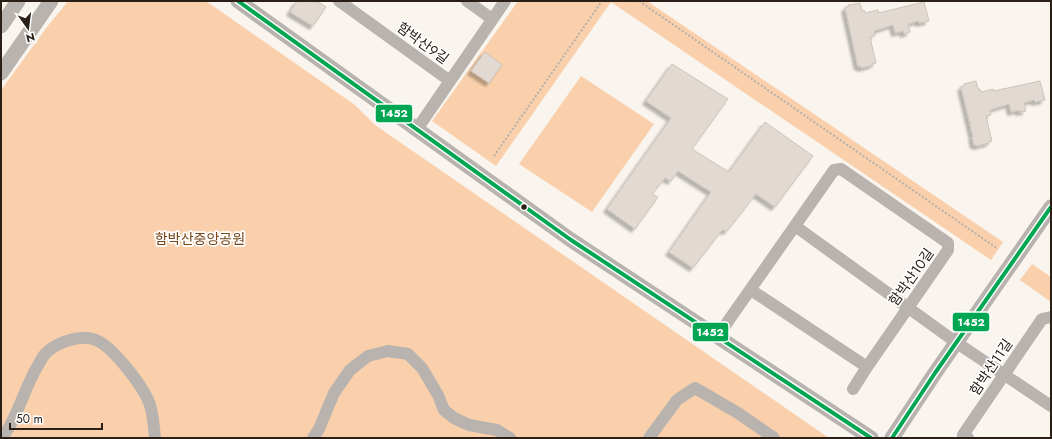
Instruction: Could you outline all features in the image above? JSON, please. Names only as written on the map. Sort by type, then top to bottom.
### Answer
[{"type":"street","points":[[1,26],[18,1]]},
{"type":"street","points":[[1,73],[51,1]]},
{"type":"street","points":[[238,1],[571,240],[871,438]]},
{"type":"street","name":"함박산9길","points":[[339,1],[450,81],[505,1]]},
{"type":"street","points":[[467,1],[492,20]]},
{"type":"street","points":[[417,128],[450,81]]},
{"type":"street","name":"함박산10길","points":[[717,337],[834,170],[841,169],[948,243],[948,250],[853,389]]},
{"type":"street","points":[[892,438],[1051,208]]},
{"type":"street","points":[[795,226],[957,343],[1051,406]]},
{"type":"street","points":[[751,290],[867,367]]},
{"type":"street","name":"함박산11길","points":[[964,437],[1042,319],[1051,317]]},
{"type":"street","points":[[2,438],[13,419],[33,374],[45,354],[59,343],[77,338],[95,339],[107,347],[140,385],[150,404],[155,438]]},
{"type":"street","points":[[313,438],[334,394],[350,370],[368,356],[388,351],[408,354],[422,368],[438,395],[444,410],[454,418],[469,425],[497,430],[510,438]]},
{"type":"street","points":[[649,438],[677,400],[695,388],[738,413],[774,438]]},
{"type":"path","points":[[494,156],[602,1]]},
{"type":"path","points":[[639,1],[998,249]]},
{"type":"green space","name":"함박산중앙공원","points":[[68,1],[206,1],[355,105],[375,125],[829,438],[1,438],[1,90]]},
{"type":"green space","points":[[518,1],[647,1],[1003,242],[991,260],[611,2],[496,166],[432,121]]},
{"type":"green space","points":[[581,76],[654,124],[592,212],[519,164]]},
{"type":"green space","points":[[1032,264],[1051,277],[1051,302],[1020,280]]},
{"type":"building","points":[[297,1],[317,1],[326,7],[313,26],[290,12]]},
{"type":"building","points":[[924,2],[929,21],[919,23],[918,21],[908,24],[910,32],[904,34],[903,31],[895,33],[893,25],[874,31],[875,36],[870,37],[876,63],[861,68],[860,66],[858,67],[845,8],[848,7],[848,5],[860,3],[862,11],[864,10],[865,13],[878,10],[878,13]]},
{"type":"building","points":[[485,52],[502,65],[489,83],[471,71]]},
{"type":"building","points":[[672,64],[728,99],[692,149],[729,172],[765,122],[813,156],[775,207],[756,194],[727,231],[722,230],[693,268],[669,252],[711,192],[678,171],[671,181],[665,178],[652,194],[658,197],[635,229],[607,209],[671,118],[646,101]]},
{"type":"building","points":[[976,81],[978,89],[980,89],[981,92],[993,89],[994,91],[1040,81],[1045,100],[1035,102],[1034,100],[1024,103],[1026,111],[1019,112],[1019,110],[1011,112],[1009,104],[990,110],[991,115],[986,116],[992,141],[977,146],[974,145],[961,87],[964,86],[964,84]]},
{"type":"transit line","name":"1452","points":[[238,1],[571,240],[871,438]]},
{"type":"transit line","name":"1452","points":[[892,438],[935,373],[1051,207]]}]
